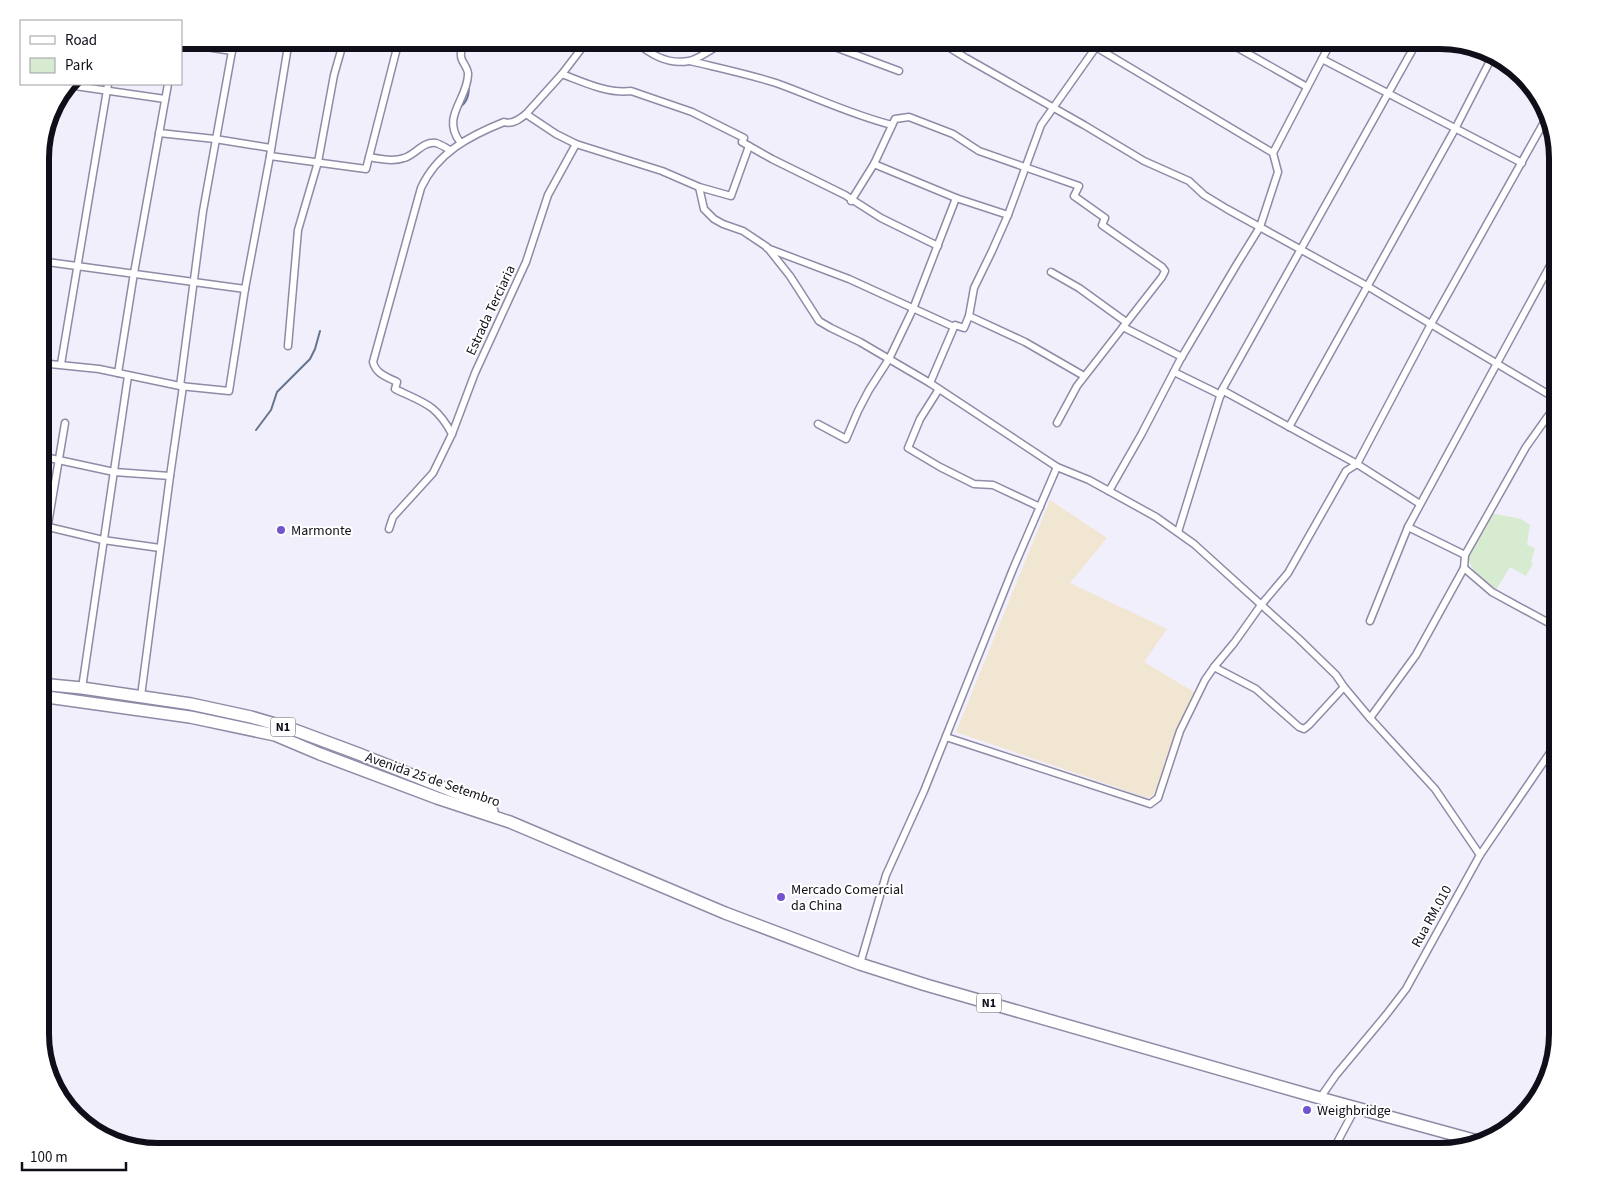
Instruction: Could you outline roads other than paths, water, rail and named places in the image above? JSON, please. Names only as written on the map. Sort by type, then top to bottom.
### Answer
[{"type":"highway","name":"Avenida 25 de Setembro","points":[[49,685],[191,704],[251,717],[292,729],[467,797],[510,822]]},
{"type":"highway","name":"Avenida 25 de Setembro","points":[[49,697],[190,717],[275,735],[437,798],[510,822]]},
{"type":"highway","name":"N1","points":[[510,822],[725,913],[860,964],[926,985],[1470,1139]]},
{"type":"street","points":[[141,696],[182,386],[193,282],[232,51],[219,49]]},
{"type":"street","points":[[49,363],[118,372],[128,376],[182,386],[229,391],[245,288],[270,156],[288,49]]},
{"type":"street","points":[[288,346],[298,230],[318,162],[334,75],[341,49]]},
{"type":"street","points":[[270,156],[366,169],[397,49]]},
{"type":"street","points":[[460,142],[456,136],[453,122],[455,109],[463,96],[469,69],[461,56],[460,52],[462,49]]},
{"type":"street","points":[[452,434],[436,410],[395,389],[397,382],[381,374],[373,362],[421,188],[432,169],[460,142],[504,122],[507,124],[520,120],[562,74],[581,49]]},
{"type":"street","points":[[644,49],[666,61],[690,61],[754,76],[870,119],[892,124]]},
{"type":"street","points":[[690,61],[711,49]]},
{"type":"street","points":[[840,49],[899,71]]},
{"type":"street","points":[[952,49],[1144,161],[1189,181],[1204,195],[1367,286],[1549,395]]},
{"type":"street","points":[[699,187],[704,210],[723,224],[743,231],[767,247],[849,279],[954,327],[955,325],[964,328],[969,316],[974,288],[1008,215],[1041,125],[1095,49]]},
{"type":"street","points":[[1099,49],[1273,153]]},
{"type":"street","points":[[1240,49],[1307,88]]},
{"type":"street","points":[[1109,491],[1182,357],[1260,227],[1278,172],[1273,153],[1327,49]]},
{"type":"street","points":[[1178,532],[1221,393],[1413,49]]},
{"type":"street","points":[[1322,59],[1522,163]]},
{"type":"street","points":[[1289,427],[1491,61]]},
{"type":"street","points":[[562,74],[597,87],[621,92],[631,91],[692,112],[744,138],[742,142],[844,195],[881,218],[938,246]]},
{"type":"street","points":[[77,85],[108,87],[165,99]]},
{"type":"street","points":[[118,372],[168,85]]},
{"type":"street","points":[[61,364],[108,87]]},
{"type":"street","points":[[526,114],[556,134],[576,144],[662,171],[699,187],[731,196],[749,146]]},
{"type":"street","points":[[851,201],[874,164],[895,119],[909,117],[953,134],[979,150],[1078,186],[1074,196],[1105,218],[1102,225],[1162,267],[1165,271],[1076,386],[1057,423]]},
{"type":"street","points":[[946,737],[1150,804],[1158,798],[1180,731],[1205,680],[1234,644],[1261,605],[1288,574],[1346,471],[1357,464],[1431,324],[1544,123]]},
{"type":"street","points":[[159,133],[216,139],[271,148]]},
{"type":"street","points":[[369,157],[391,160],[404,158],[411,156],[428,144],[436,143],[450,150]]},
{"type":"street","name":"Estrada Terciaria","points":[[389,529],[394,517],[433,473],[452,434],[475,373],[526,262],[548,194],[576,144]]},
{"type":"street","points":[[874,164],[956,198],[1008,215]]},
{"type":"street","points":[[818,424],[846,439],[865,397],[889,359],[913,309],[956,198]]},
{"type":"street","points":[[767,247],[790,276],[819,321],[860,342],[930,383],[1057,467],[1089,480],[1156,517],[1188,540]]},
{"type":"street","points":[[49,262],[245,288]]},
{"type":"street","points":[[1370,621],[1408,527],[1549,268]]},
{"type":"street","points":[[1051,272],[1079,288],[1125,325],[1182,357]]},
{"type":"street","points":[[969,316],[1025,342],[1084,376]]},
{"type":"street","points":[[930,383],[954,327]]},
{"type":"street","points":[[1174,372],[1289,427],[1357,464],[1420,504]]},
{"type":"street","points":[[82,688],[128,376]]},
{"type":"street","points":[[938,389],[920,419],[908,448],[974,484],[993,485],[1040,507]]},
{"type":"street","points":[[1370,718],[1416,655],[1464,568],[1465,555],[1526,447],[1549,414]]},
{"type":"street","points":[[49,502],[65,423]]},
{"type":"street","points":[[49,458],[114,472],[170,476]]},
{"type":"street","points":[[860,964],[886,875],[924,791],[1002,594],[1057,467]]},
{"type":"street","points":[[49,527],[103,540],[160,548]]},
{"type":"street","points":[[1170,527],[1188,540],[1261,605],[1336,675],[1370,718],[1435,789],[1480,855]]},
{"type":"street","points":[[1408,527],[1465,555]]},
{"type":"street","points":[[1464,568],[1492,592],[1549,623]]},
{"type":"street","points":[[1214,667],[1256,689],[1299,727],[1304,729],[1344,686]]},
{"type":"street","name":"Rua RM.010","points":[[1320,1098],[1336,1075],[1406,990],[1480,855],[1549,754]]},
{"type":"street","points":[[1337,1143],[1356,1108]]},
{"type":"waterway","points":[[459,108],[467,98],[469,84]]},
{"type":"waterway","points":[[256,430],[271,410],[277,392],[310,359],[320,331]]},
{"type":"place","name":"Marmonte","points":[[281,530]]},
{"type":"place","name":"Mercado Comercial da China","points":[[781,897]]},
{"type":"place","name":"Weighbridge","points":[[1307,1110]]}]
